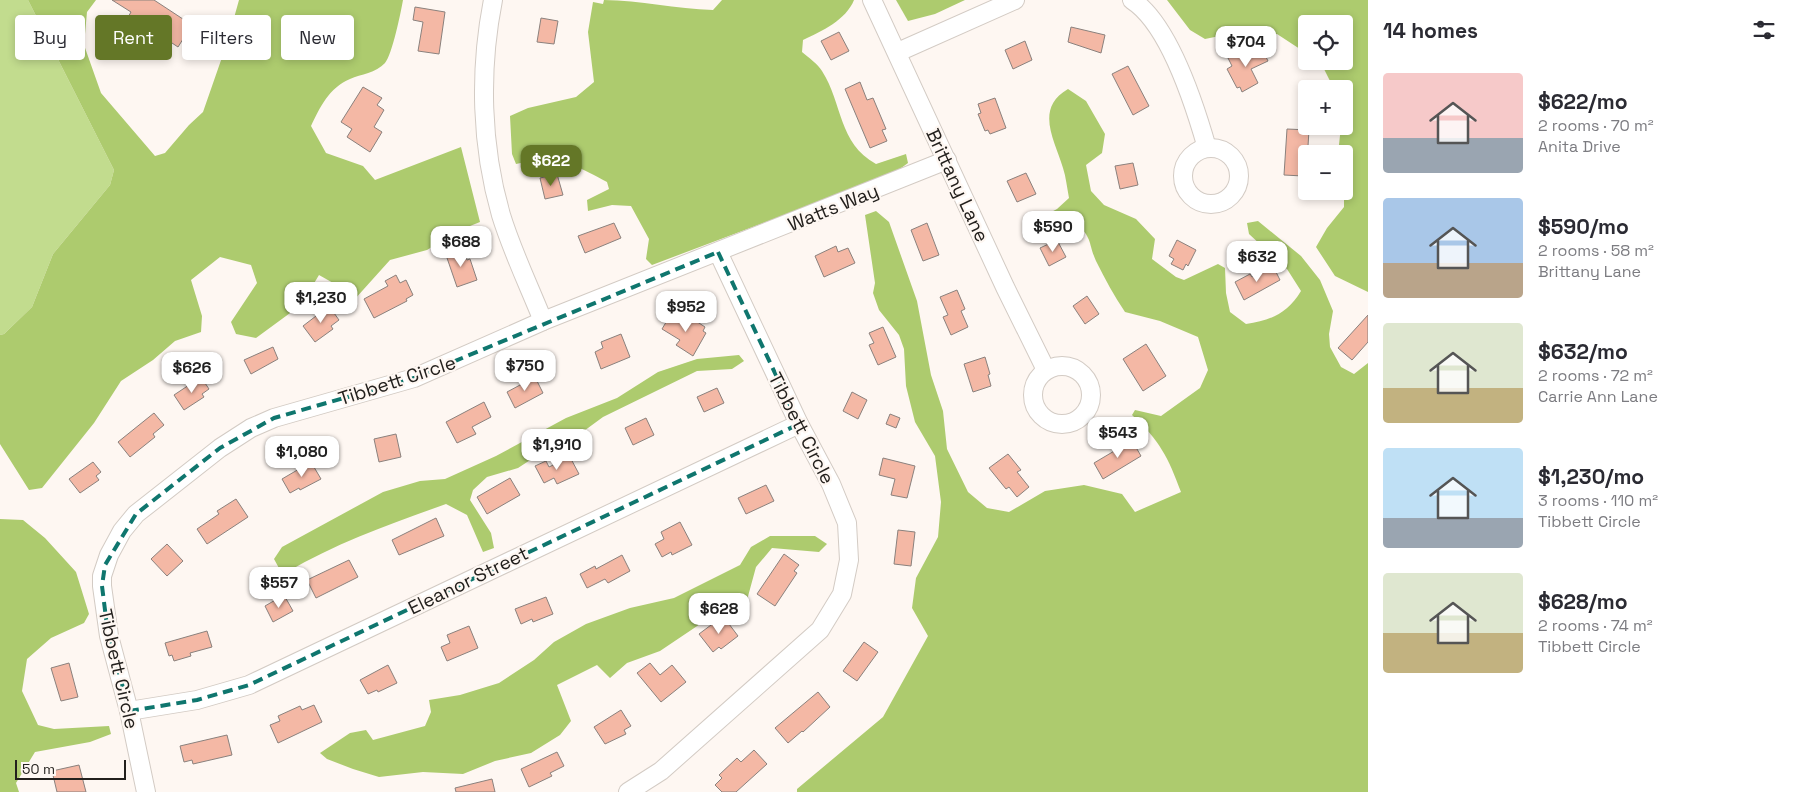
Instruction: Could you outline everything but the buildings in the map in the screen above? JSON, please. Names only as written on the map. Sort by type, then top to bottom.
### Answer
[{"type":"street","points":[[493,0],[483,80],[488,141],[501,216],[543,321]]},
{"type":"street","name":"Brittany Lane","points":[[872,0],[898,52],[1005,287],[1046,370]]},
{"type":"street","points":[[898,52],[1015,0]]},
{"type":"street","points":[[1132,0],[1150,16],[1168,47],[1197,112],[1206,148]]},
{"type":"street","name":"Watts Way","points":[[718,252],[947,160]]},
{"type":"street","name":"Tibbett Circle","points":[[146,792],[129,711],[109,636],[102,576],[114,544],[136,514],[220,448],[251,428],[274,418],[414,378],[543,321],[718,252],[799,424],[831,484],[847,523],[849,560],[842,594],[820,630],[661,771],[628,792]]},
{"type":"street","name":"Eleanor Street","points":[[129,711],[197,700],[249,685],[799,424]]},
{"type":"highlighted area","points":[[718,252],[799,424],[249,685],[197,700],[129,711],[107,626],[102,586],[105,565],[136,514],[220,448],[274,418],[414,378]]},
{"type":"green space","points":[[0,0],[28,0],[36,15],[15,15],[15,60],[58,60],[114,170],[110,185],[53,254],[32,307],[4,334],[0,335]]},
{"type":"green space","points":[[28,0],[96,0],[87,12],[85,34],[85,15],[36,15]]},
{"type":"green space","points":[[239,0],[403,0],[393,43],[385,63],[377,69],[350,79],[336,87],[322,105],[311,126],[326,153],[363,166],[375,180],[461,147],[480,222],[460,230],[427,250],[390,260],[354,300],[342,288],[319,275],[301,305],[256,338],[236,334],[231,322],[257,283],[251,265],[220,257],[191,280],[202,316],[201,332],[175,341],[153,360],[121,381],[94,423],[42,488],[29,490],[0,444],[0,335],[4,334],[32,307],[53,254],[110,185],[114,170],[58,60],[85,60],[85,48],[101,93],[155,156],[165,153],[203,112],[221,60],[271,60],[271,15],[235,15]]},
{"type":"green space","points":[[604,0],[713,10],[722,0],[854,0],[839,19],[825,29],[803,40],[802,52],[816,63],[822,71],[854,145],[876,164],[906,154],[908,163],[893,174],[652,265],[646,259],[649,239],[631,206],[612,205],[588,211],[587,200],[609,189],[607,182],[563,162],[542,160],[516,164],[512,154],[510,116],[528,108],[576,97],[594,82],[588,32],[593,2],[603,4]]},
{"type":"green space","points":[[896,0],[965,0],[935,14],[908,21]]},
{"type":"green space","points":[[1167,0],[1368,0],[1368,292],[1335,276],[1316,247],[1327,228],[1344,207],[1344,200],[1353,200],[1353,145],[1339,145],[1340,135],[1353,135],[1353,80],[1330,80],[1324,70],[1353,70],[1353,15],[1298,15],[1298,48],[1277,34],[1239,32],[1205,39],[1190,30]]},
{"type":"green space","points":[[1068,89],[1086,101],[1105,134],[1102,153],[1086,165],[1091,191],[1104,205],[1136,219],[1155,239],[1152,259],[1176,277],[1184,280],[1218,264],[1225,268],[1226,293],[1230,312],[1246,324],[1271,318],[1290,305],[1301,291],[1287,269],[1249,234],[1247,223],[1258,221],[1301,256],[1320,280],[1333,311],[1329,334],[1330,347],[1341,367],[1354,374],[1368,363],[1368,792],[797,792],[797,789],[883,717],[928,636],[912,608],[916,578],[938,537],[941,502],[935,456],[915,422],[906,386],[904,349],[899,335],[879,310],[873,293],[875,283],[865,215],[876,211],[889,222],[917,301],[931,375],[943,411],[947,449],[968,492],[987,508],[1009,512],[1045,491],[1084,485],[1122,494],[1135,512],[1181,492],[1162,450],[1150,433],[1132,415],[1135,410],[1161,416],[1200,388],[1208,370],[1198,337],[1160,321],[1125,312],[1113,294],[1096,261],[1088,238],[1082,229],[1077,224],[1040,224],[1038,219],[1057,209],[1069,198],[1064,171],[1052,136],[1049,115],[1058,97]]},
{"type":"green space","points":[[739,355],[744,361],[732,369],[697,371],[603,417],[573,439],[547,449],[518,468],[487,477],[473,490],[470,500],[491,533],[494,548],[483,552],[467,515],[446,504],[345,543],[287,572],[280,570],[274,559],[282,547],[383,492],[420,481],[445,479],[496,456],[566,418],[617,398],[658,372],[697,359]]},
{"type":"green space","points":[[0,519],[23,520],[45,538],[76,572],[89,614],[84,623],[51,638],[27,659],[22,691],[38,725],[54,729],[109,726],[111,734],[90,742],[35,752],[16,783],[19,792],[0,792]]},
{"type":"green space","points":[[770,536],[815,536],[827,544],[819,552],[772,548],[756,567],[747,600],[737,610],[718,612],[660,651],[627,663],[610,678],[597,665],[557,685],[571,721],[560,735],[531,753],[495,761],[463,774],[423,772],[379,777],[327,759],[320,753],[350,733],[366,730],[373,740],[425,726],[431,712],[429,700],[460,695],[499,683],[534,660],[554,642],[586,624],[630,608],[674,598],[740,565],[751,547]]}]
